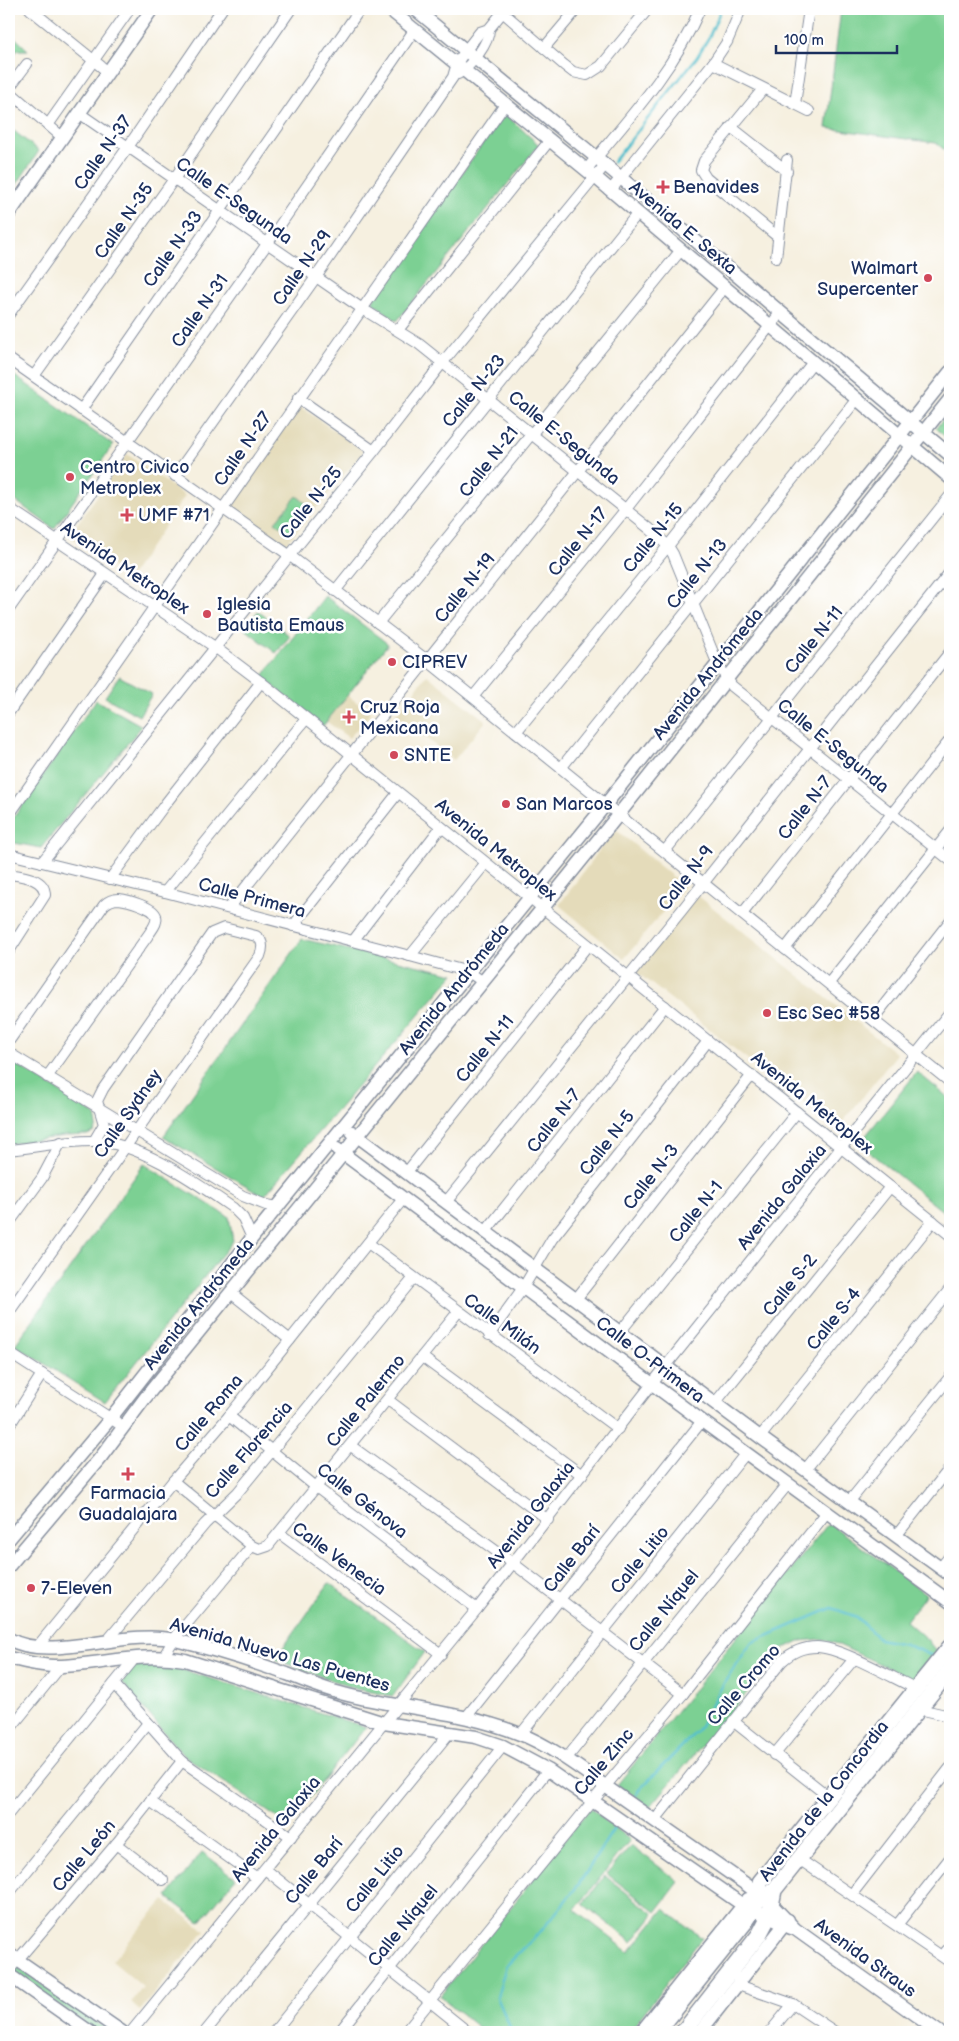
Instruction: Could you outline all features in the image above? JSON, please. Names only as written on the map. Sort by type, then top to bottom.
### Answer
[{"type":"main road","name":"Avenida de la Concordia","points":[[683,2032],[759,1935],[763,1898],[829,1796],[950,1648]]},
{"type":"main road","name":"Avenida de la Concordia","points":[[657,2032],[749,1907],[774,1890],[950,1670]]},
{"type":"street","points":[[30,9],[108,72]]},
{"type":"street","points":[[9,214],[152,9]]},
{"type":"street","name":"Calle N-37","points":[[9,314],[128,147],[222,9]]},
{"type":"street","name":"Calle N-35","points":[[34,376],[174,179],[291,9]]},
{"type":"street","name":"Calle N-33","points":[[82,410],[360,9]]},
{"type":"street","name":"Avenida E. Sexta","points":[[389,9],[611,190],[950,478]]},
{"type":"street","name":"Avenida E. Sexta","points":[[415,9],[621,178],[950,455]]},
{"type":"street","points":[[544,48],[577,9]]},
{"type":"street","points":[[502,10],[574,72],[587,75],[601,66],[648,9]]},
{"type":"street","name":"Calle N-25","points":[[42,862],[374,451],[600,161],[663,76],[688,36],[700,9]]},
{"type":"street","points":[[611,190],[713,63],[727,42],[741,9]]},
{"type":"street","points":[[795,104],[809,9]]},
{"type":"street","name":"Calle N-29","points":[[175,476],[316,277],[453,77],[470,54],[489,40],[489,29],[502,10]]},
{"type":"street","points":[[48,125],[93,61],[124,11],[141,24]]},
{"type":"street","name":"Calle N-31","points":[[9,610],[415,30]]},
{"type":"street","points":[[713,63],[809,111]]},
{"type":"street","points":[[27,64],[9,90],[62,137]]},
{"type":"street","points":[[763,89],[701,165],[702,173],[706,178],[778,237]]},
{"type":"street","name":"Calle N-27","points":[[9,815],[298,398],[506,104]]},
{"type":"street","name":"Calle E-Segunda","points":[[79,113],[267,244],[398,330],[443,362],[626,509],[668,546],[718,665],[738,692],[950,860]]},
{"type":"street","points":[[731,128],[787,171]]},
{"type":"street","points":[[398,330],[550,140]]},
{"type":"street","points":[[776,258],[787,160]]},
{"type":"street","name":"Calle N-23","points":[[336,591],[638,213]]},
{"type":"street","name":"Calle N-21","points":[[378,623],[681,250]]},
{"type":"street","name":"Calle N-19","points":[[229,908],[725,287]]},
{"type":"street","name":"Calle N-17","points":[[473,697],[626,509],[781,312]]},
{"type":"street","points":[[9,359],[289,556],[428,661],[950,1082]]},
{"type":"street","name":"Calle N-15","points":[[516,732],[668,546],[813,362]]},
{"type":"street","name":"Avenida Andrómeda","points":[[9,1539],[110,1419],[252,1238],[606,804],[950,372]]},
{"type":"street","points":[[298,398],[374,451]]},
{"type":"street","name":"Calle N-13","points":[[561,768],[857,399]]},
{"type":"street","name":"Avenida Andrómeda","points":[[9,1566],[101,1457],[231,1292],[619,814],[950,399]]},
{"type":"street","name":"Calle N-11","points":[[665,851],[950,496]]},
{"type":"street","name":"Avenida Metroplex","points":[[9,509],[216,648],[261,682],[485,864],[752,1075],[950,1235]]},
{"type":"street","name":"Calle N-9","points":[[446,1202],[628,977],[950,572]]},
{"type":"street","points":[[9,712],[105,574]]},
{"type":"street","name":"Calle N-7","points":[[742,914],[950,652]]},
{"type":"street","points":[[110,879],[166,803],[261,682]]},
{"type":"street","points":[[165,892],[306,719]]},
{"type":"street","points":[[786,948],[950,740]]},
{"type":"street","points":[[293,926],[398,793]]},
{"type":"street","points":[[353,941],[441,828]]},
{"type":"street","points":[[828,983],[950,831]]},
{"type":"street","name":"Calle Primera","points":[[9,854],[229,908],[410,956],[469,972],[482,982]]},
{"type":"street","points":[[410,956],[485,864]]},
{"type":"street","points":[[9,874],[35,880],[45,888],[42,902],[9,951]]},
{"type":"street","points":[[9,1041],[104,904],[120,899],[150,908],[157,918],[152,928],[47,1078]]},
{"type":"street","points":[[873,1019],[950,921]]},
{"type":"street","name":"Calle Sydney","points":[[9,1312],[260,956],[263,948],[262,942],[256,936],[224,928],[212,933],[103,1089],[96,1101],[97,1107]]},
{"type":"street","name":"Calle N-11","points":[[406,1173],[588,945]]},
{"type":"street","name":"Calle N-7","points":[[486,1232],[665,1006]]},
{"type":"street","name":"Avenida Galaxia","points":[[131,2032],[514,1564],[666,1366],[950,1012]]},
{"type":"street","name":"Calle N-5","points":[[488,1335],[523,1288],[552,1239],[708,1041]]},
{"type":"street","points":[[9,1053],[47,1078],[243,1196],[266,1205],[279,1207]]},
{"type":"street","name":"Calle N-3","points":[[576,1299],[752,1075]]},
{"type":"street","points":[[94,1141],[104,1124],[97,1107]]},
{"type":"street","name":"Calle N-1","points":[[620,1332],[797,1112]]},
{"type":"street","name":"Calle O-Primera","points":[[344,1126],[760,1437],[946,1571]]},
{"type":"street","points":[[9,1150],[61,1142],[94,1141],[125,1146],[146,1154],[233,1208],[243,1218],[252,1238]]},
{"type":"street","points":[[9,1223],[42,1178],[61,1142]]},
{"type":"street","name":"Calle O-Primera","points":[[330,1144],[702,1421],[950,1602]]},
{"type":"street","points":[[170,1168],[178,1157]]},
{"type":"street","name":"Calle S-2","points":[[715,1403],[890,1187]]},
{"type":"street","name":"Calle Roma","points":[[37,1647],[173,1481],[229,1416],[403,1199]]},
{"type":"street","name":"Calle S-4","points":[[760,1437],[933,1221]]},
{"type":"street","name":"Calle Milán","points":[[368,1243],[413,1279],[618,1430]]},
{"type":"street","name":"Calle Florencia","points":[[107,1641],[214,1515],[232,1499],[413,1279]]},
{"type":"street","points":[[805,1470],[950,1289]]},
{"type":"street","points":[[231,1292],[290,1340]]},
{"type":"street","name":"Calle Palermo","points":[[279,1533],[458,1312]]},
{"type":"street","points":[[9,1353],[124,1427]]},
{"type":"street","points":[[422,1357],[582,1476]]},
{"type":"street","points":[[9,1426],[42,1374]]},
{"type":"street","points":[[850,1502],[950,1377]]},
{"type":"street","points":[[388,1400],[548,1520]]},
{"type":"street","name":"Calle Génova","points":[[229,1416],[316,1487],[477,1610]]},
{"type":"street","name":"Calle Barí","points":[[467,1716],[702,1421]]},
{"type":"street","points":[[350,1446],[514,1564],[683,1694]]},
{"type":"street","name":"Calle Litio","points":[[521,1734],[746,1453]]},
{"type":"street","points":[[896,1536],[950,1468]]},
{"type":"street","points":[[164,1656],[174,1639],[252,1546],[173,1481]]},
{"type":"street","name":"Calle Níquel","points":[[566,1759],[788,1484]]},
{"type":"street","name":"Calle Zinc","points":[[404,2032],[605,1786],[683,1694],[827,1512]]},
{"type":"street","name":"Calle Venecia","points":[[252,1546],[259,1549],[268,1546],[279,1533],[441,1654]]},
{"type":"street","points":[[946,1571],[950,1556]]},
{"type":"street","name":"Avenida Nuevo Las Puentes","points":[[10,1643],[37,1647],[72,1647],[145,1637],[174,1639],[272,1669],[341,1693],[398,1706],[467,1716],[521,1734],[566,1759],[763,1898]]},
{"type":"street","name":"Calle Cromo","points":[[650,1817],[782,1661],[796,1651],[805,1648],[828,1648],[917,1689]]},
{"type":"street","name":"Avenida Nuevo Las Puentes","points":[[9,1658],[61,1666],[164,1656],[185,1660],[384,1723],[476,1737],[503,1746],[548,1770],[592,1802],[749,1907]]},
{"type":"street","points":[[9,1813],[135,1658]]},
{"type":"street","points":[[774,1755],[854,1659]]},
{"type":"street","points":[[9,1730],[61,1666]]},
{"type":"street","points":[[114,1684],[182,1760],[290,1837]]},
{"type":"street","points":[[919,1709],[950,1716]]},
{"type":"street","points":[[733,1721],[774,1755],[829,1796]]},
{"type":"street","points":[[9,1893],[148,1723]]},
{"type":"street","name":"Calle Barí","points":[[204,2032],[450,1732]]},
{"type":"street","name":"Calle Litio","points":[[274,2032],[503,1746]]},
{"type":"street","name":"Calle León","points":[[9,1970],[13,1957],[116,1844],[182,1760]]},
{"type":"street","points":[[852,1894],[950,1768]]},
{"type":"street","name":"Calle Níquel","points":[[339,2032],[548,1770]]},
{"type":"street","points":[[150,1800],[257,1878]]},
{"type":"street","points":[[116,1844],[163,1880]]},
{"type":"street","points":[[897,1925],[950,1858]]},
{"type":"street","points":[[799,1859],[946,1959],[950,1947]]},
{"type":"street","points":[[264,1869],[468,2032]]},
{"type":"street","name":"Avenida Straus","points":[[763,1898],[789,1925],[939,2032]]},
{"type":"street","name":"Avenida de la Concordia","points":[[641,2032],[749,1907]]},
{"type":"street","points":[[700,2032],[789,1925]]},
{"type":"street","points":[[13,1957],[122,2032]]},
{"type":"street","points":[[738,1985],[739,1962]]},
{"type":"street","points":[[9,1975],[90,2032]]},
{"type":"street","points":[[738,1985],[793,2004],[835,2032]]},
{"type":"street","points":[[770,2032],[793,2004]]},
{"type":"street","points":[[815,2032],[822,2023]]},
{"type":"shaded area","points":[[299,406],[364,451],[286,544],[228,505]]},
{"type":"shaded area","name":"UMF #71","points":[[127,454],[185,496],[129,578],[69,535]]},
{"type":"shaded area","points":[[427,675],[486,721],[454,760],[396,715]]},
{"type":"shaded area","name":"Cruz Roja Mexicana","points":[[347,695],[371,713],[349,738],[327,722]]},
{"type":"shaded area","points":[[615,829],[684,886],[624,959],[559,905]]},
{"type":"shaded area","name":"Esc Sec #58","points":[[697,895],[897,1054],[837,1129],[635,971]]},
{"type":"shaded area","points":[[164,1900],[205,1931],[140,2011],[131,2003],[143,1987],[112,1961]]},
{"type":"green space","points":[[841,9],[950,9],[950,154],[936,143],[826,128]]},
{"type":"green space","points":[[9,32],[28,50],[17,50],[12,59],[9,57]]},
{"type":"green space","points":[[504,113],[539,145],[397,321],[372,302]]},
{"type":"green space","points":[[9,127],[39,151],[9,196]]},
{"type":"green space","points":[[9,372],[113,445],[54,529],[9,496]]},
{"type":"green space","points":[[950,411],[950,434],[947,439],[936,428]]},
{"type":"green space","points":[[297,496],[310,507],[289,533],[275,522]]},
{"type":"green space","points":[[325,596],[388,644],[323,726],[262,677]]},
{"type":"green space","points":[[258,611],[290,636],[276,653],[244,628]]},
{"type":"green space","points":[[119,676],[152,694],[139,716],[105,697]]},
{"type":"green space","points":[[96,700],[142,726],[41,848],[9,842],[9,824]]},
{"type":"green space","points":[[302,939],[454,974],[264,1196],[163,1137]]},
{"type":"green space","points":[[9,1060],[95,1115],[97,1126],[94,1132],[87,1135],[64,1136],[9,1144]]},
{"type":"green space","points":[[917,1072],[950,1099],[950,1217],[859,1144]]},
{"type":"green space","points":[[144,1164],[229,1217],[233,1241],[105,1402],[15,1345]]},
{"type":"green space","points":[[827,1525],[833,1526],[926,1594],[906,1621],[938,1651],[914,1680],[837,1644],[822,1639],[799,1641],[785,1648],[650,1807],[617,1785]]},
{"type":"green space","points":[[329,1583],[425,1652],[393,1696],[355,1689],[275,1659]]},
{"type":"green space","points":[[136,1663],[164,1664],[366,1727],[288,1825],[182,1754],[122,1682]]},
{"type":"green space","points":[[590,1808],[630,1840],[575,1910],[629,1952],[664,1909],[702,1938],[629,2032],[484,2032],[440,1996]]},
{"type":"green space","points":[[631,1845],[679,1882],[656,1912],[607,1874]]},
{"type":"green space","points":[[202,1852],[236,1878],[200,1922],[167,1897]]},
{"type":"green space","points":[[605,1876],[654,1914],[632,1942],[583,1904]]},
{"type":"green space","points":[[18,1967],[110,2032],[97,2032],[13,1973]]},
{"type":"waterway","points":[[613,162],[697,57],[709,37],[721,9]]},
{"type":"waterway","points":[[632,1801],[639,1790],[697,1731],[724,1683],[751,1643],[832,1608],[857,1617],[879,1639],[905,1644],[935,1657]]},
{"type":"waterway","points":[[512,2032],[497,1997],[506,1966],[542,1930],[579,1884],[618,1822]]},
{"type":"place","name":"Benavides","points":[[663,187]]},
{"type":"place","name":"Walmart Supercenter","points":[[928,278]]},
{"type":"place","name":"Centro Civico Metroplex","points":[[70,477]]},
{"type":"place","name":"UMF #71","points":[[127,515]]},
{"type":"place","name":"Iglesia Bautista Emaus","points":[[207,614]]},
{"type":"place","name":"CIPREV","points":[[392,662]]},
{"type":"place","name":"Cruz Roja Mexicana","points":[[349,717]]},
{"type":"place","name":"SNTE","points":[[394,755]]},
{"type":"place","name":"San Marcos","points":[[506,804]]},
{"type":"place","name":"Esc Sec #58","points":[[767,1013]]},
{"type":"place","name":"Farmacia Guadalajara","points":[[128,1474]]},
{"type":"place","name":"7-Eleven","points":[[31,1588]]}]
